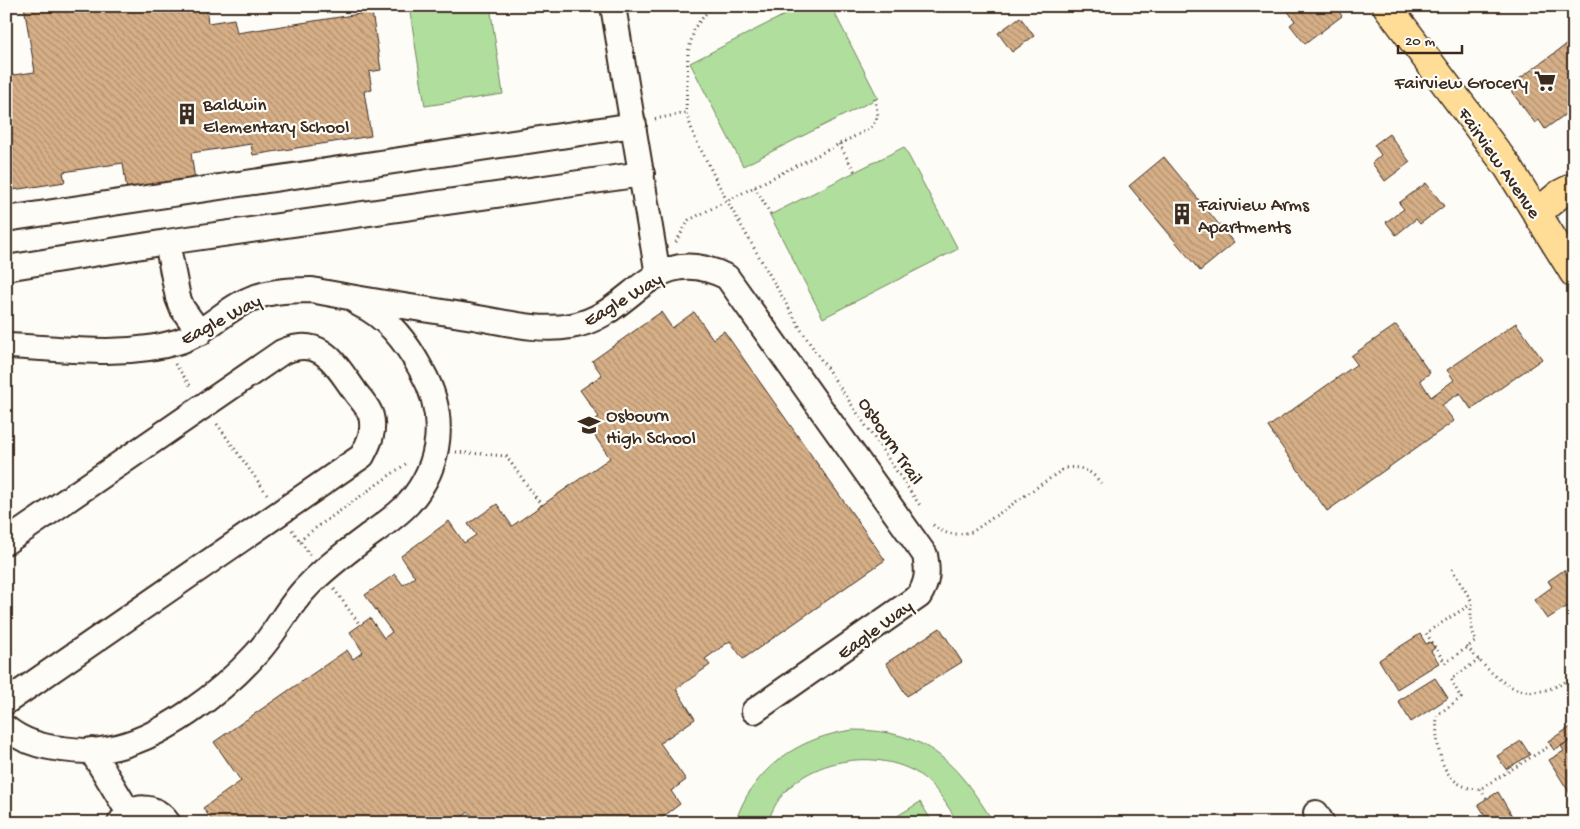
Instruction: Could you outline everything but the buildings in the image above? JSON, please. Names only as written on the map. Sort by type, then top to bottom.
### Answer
[{"type":"main road","name":"Fairview Avenue","points":[[1387,6],[1508,167],[1574,273]]},
{"type":"main road","points":[[1537,213],[1560,194],[1574,187]]},
{"type":"lane","points":[[612,6],[634,125],[658,275]]},
{"type":"lane","points":[[6,219],[634,125]]},
{"type":"lane","points":[[6,268],[167,242],[642,174]]},
{"type":"lane","points":[[167,242],[178,298],[182,308],[200,332]]},
{"type":"lane","name":"Eagle Way","points":[[6,346],[106,351],[162,346],[179,342],[200,332],[241,303],[259,295],[285,290],[312,290],[530,326],[571,326],[599,315],[658,275],[674,268],[691,265],[708,268],[727,277],[924,555],[928,571],[926,584],[919,596],[754,711]]},
{"type":"lane","points":[[6,728],[24,739],[45,747],[91,750],[107,749],[128,744],[159,730],[194,710],[237,675],[259,652],[298,596],[322,572],[408,504],[424,482],[431,465],[438,434],[437,411],[430,384],[405,343],[386,320],[366,307],[339,295]]},
{"type":"lane","points":[[6,542],[282,352],[297,345],[314,348],[331,358],[371,414],[373,434],[362,456],[281,514],[6,702]]},
{"type":"lane","points":[[91,750],[124,818],[142,807],[150,807],[158,811],[168,823]]},
{"type":"path","name":"Osbourn Trail","points":[[712,6],[695,27],[688,52],[686,112],[703,155],[727,201],[803,333],[923,510]]},
{"type":"path","points":[[675,245],[690,220],[839,144],[875,123],[878,116],[875,99]]},
{"type":"path","points":[[839,144],[855,172]]},
{"type":"path","points":[[755,187],[771,215]]},
{"type":"path","points":[[162,346],[360,625]]},
{"type":"path","points":[[932,524],[942,533],[958,535],[972,532],[1065,468],[1080,466],[1093,474],[1101,483]]},
{"type":"path","points":[[1452,568],[1468,593],[1471,604],[1471,619],[1476,641],[1445,663],[1426,633],[1471,604]]},
{"type":"path","points":[[1567,607],[1574,618]]},
{"type":"path","points":[[1467,647],[1495,677],[1508,686],[1531,693],[1543,692],[1574,677]]},
{"type":"path","points":[[1479,660],[1451,679],[1461,698],[1437,715],[1437,750],[1448,772],[1464,787],[1480,789],[1551,745]]},
{"type":"path","points":[[1568,680],[1574,689]]},
{"type":"path","points":[[1480,789],[1487,799]]},
{"type":"green space","points":[[409,6],[490,6],[503,94],[425,106]]},
{"type":"green space","points":[[802,6],[831,6],[878,98],[743,166],[690,63]]},
{"type":"green space","points":[[904,147],[958,249],[823,318],[770,215]]},
{"type":"green space","points":[[853,730],[902,736],[938,754],[967,783],[994,823],[958,823],[941,796],[930,783],[917,773],[897,764],[875,760],[853,760],[830,765],[809,773],[791,786],[777,802],[768,823],[735,823],[753,787],[765,772],[780,759],[796,748],[814,740]]},
{"type":"green space","points":[[920,802],[933,823],[886,823]]},
{"type":"place","name":"Fairview Grocery","points":[[1545,81]]},
{"type":"place","name":"Baldwin Elementary School","points":[[187,114]]},
{"type":"place","name":"Fairview Arms Apartments","points":[[1182,214]]},
{"type":"place","name":"Osbourn High School","points":[[589,425]]}]
